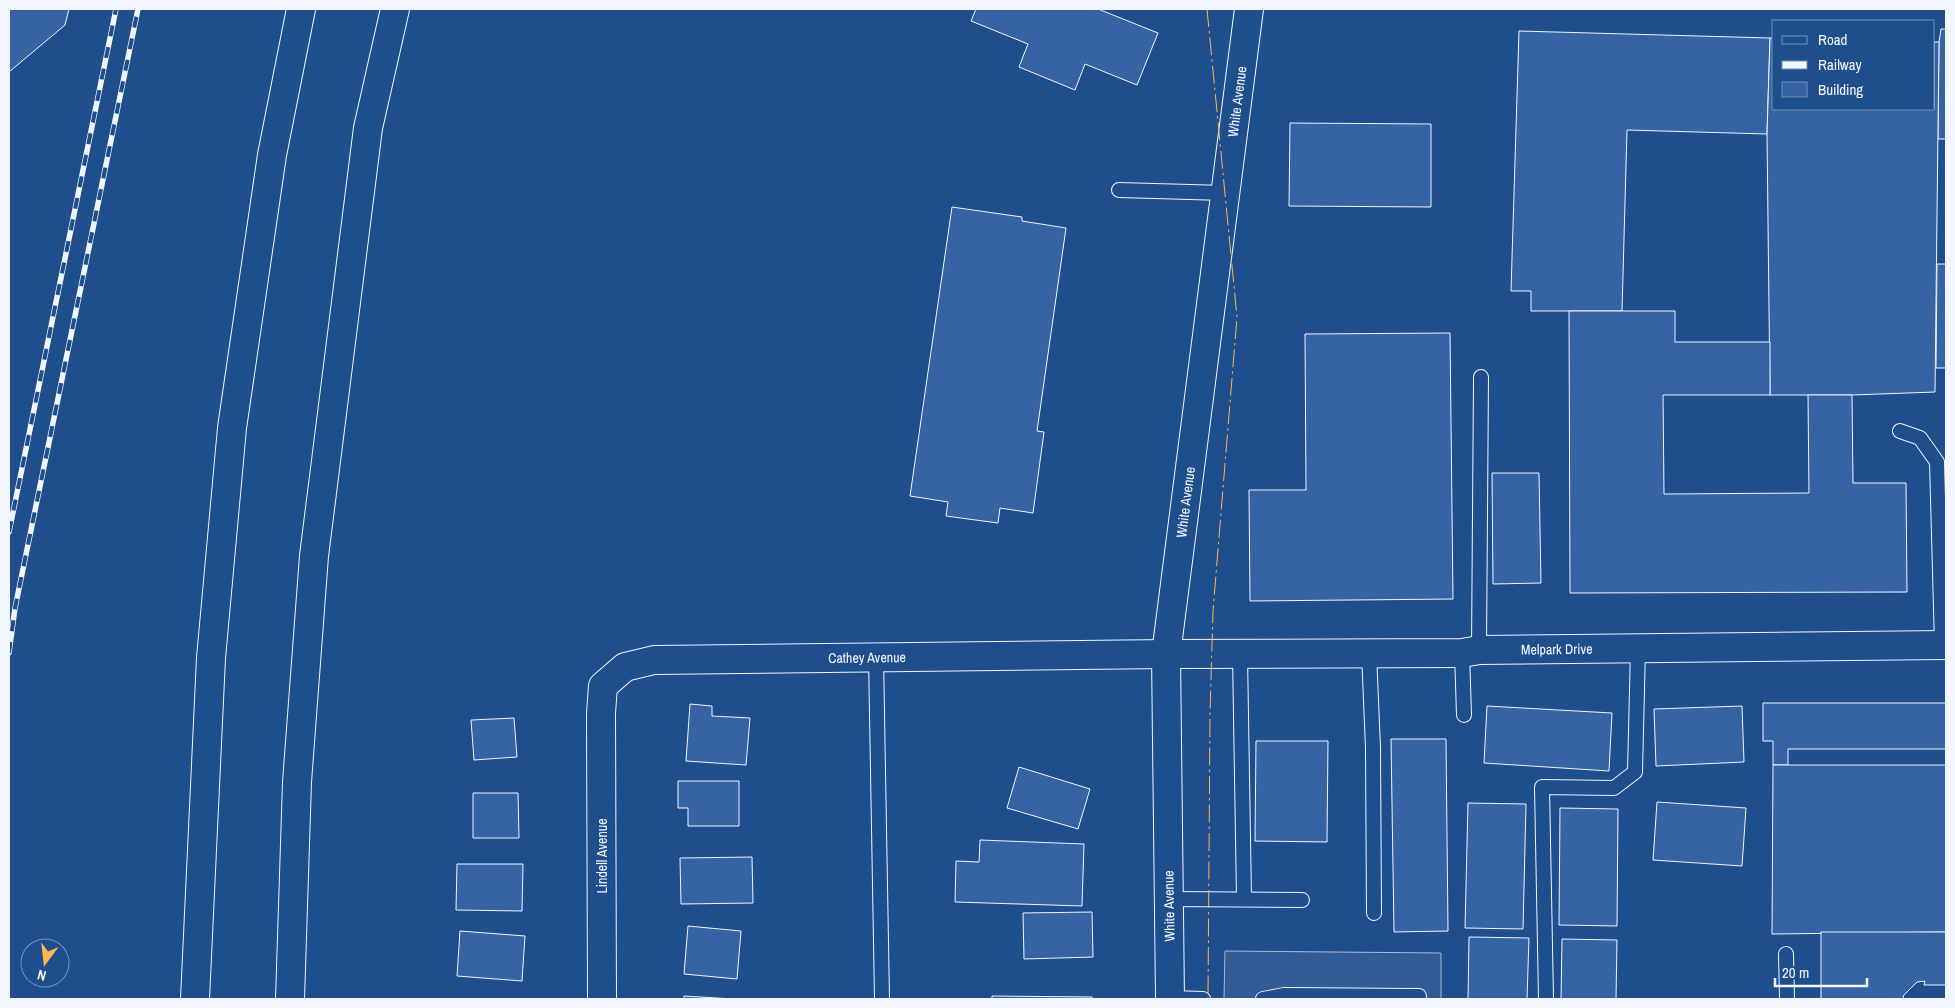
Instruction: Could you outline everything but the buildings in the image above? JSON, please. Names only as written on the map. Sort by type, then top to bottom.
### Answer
[{"type":"main road","points":[[195,999],[211,658],[232,428],[272,155],[301,9]]},
{"type":"main road","points":[[290,999],[297,782],[314,556],[368,128],[395,9]]},
{"type":"main road","name":"White Avenue","points":[[1170,998],[1166,654],[1249,9]]},
{"type":"main road","name":"Melpark Drive","points":[[1166,654],[1944,645]]},
{"type":"main road","name":"Cathey Avenue","points":[[602,713],[603,686],[626,667],[654,660],[1166,654]]},
{"type":"main road","name":"Lindell Avenue","points":[[602,713],[602,999]]},
{"type":"lane","points":[[1119,190],[1225,193]]},
{"type":"lane","points":[[1464,715],[1470,651],[1481,376]]},
{"type":"lane","points":[[1900,431],[1920,438],[1937,462],[1944,645]]},
{"type":"lane","points":[[1546,999],[1542,787],[1614,788],[1635,772],[1638,648]]},
{"type":"lane","points":[[1368,653],[1372,748],[1374,913]]},
{"type":"lane","points":[[1240,654],[1244,899]]},
{"type":"lane","points":[[876,658],[882,999]]},
{"type":"lane","points":[[1169,898],[1302,900]]},
{"type":"lane","points":[[1786,954],[1786,999]]},
{"type":"lane","points":[[1263,999],[1284,995],[1419,996]]},
{"type":"lane","points":[[1170,998],[1203,999]]},
{"type":"shaded area","points":[[1225,951],[1441,953],[1441,999],[1224,999]]},
{"type":"railway","points":[[9,532],[116,9]]},
{"type":"railway","points":[[9,653],[15,608],[138,9]]},
{"type":"power","points":[[1207,9],[1237,317],[1213,611],[1210,713],[1208,999]]}]
